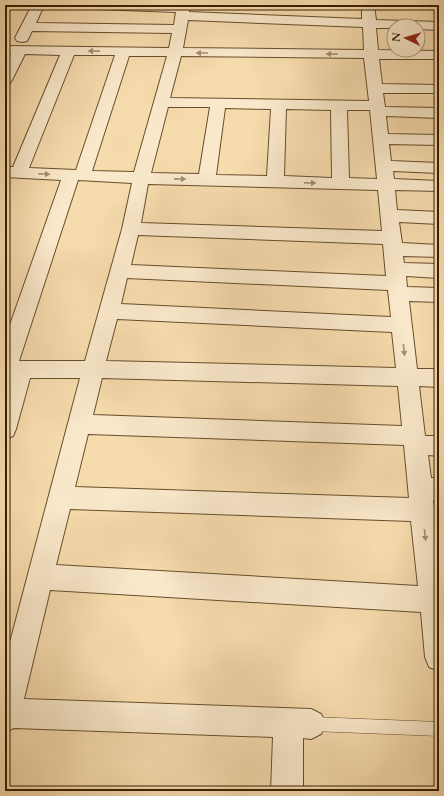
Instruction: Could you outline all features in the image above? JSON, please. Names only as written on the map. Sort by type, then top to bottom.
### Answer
[{"type":"street","points":[[5,80],[14,50],[28,27],[38,5]]},
{"type":"street","points":[[97,5],[182,15]]},
{"type":"street","points":[[28,27],[182,15],[368,15],[439,26]]},
{"type":"street","points":[[182,15],[175,52],[141,178],[131,229],[92,369],[5,714],[300,724],[287,791]]},
{"type":"street","points":[[368,15],[414,440],[427,496],[434,568],[433,600],[439,657]]},
{"type":"street","points":[[14,50],[439,55]]},
{"type":"street","points":[[68,50],[10,176],[76,175],[341,183],[385,175],[439,168]]},
{"type":"street","points":[[5,428],[10,370],[76,175],[122,52]]},
{"type":"street","points":[[161,102],[339,106],[377,102],[439,89]]},
{"type":"street","points":[[377,102],[439,113]]},
{"type":"street","points":[[207,180],[218,103]]},
{"type":"street","points":[[275,182],[279,104]]},
{"type":"street","points":[[339,106],[341,183]]},
{"type":"street","points":[[382,139],[439,140]]},
{"type":"street","points":[[385,175],[439,186]]},
{"type":"street","points":[[390,216],[439,218]]},
{"type":"street","points":[[131,229],[393,243],[439,251]]},
{"type":"street","points":[[120,270],[397,282],[439,295]]},
{"type":"street","points":[[397,282],[439,272]]},
{"type":"street","points":[[108,312],[401,325]]},
{"type":"street","points":[[10,370],[92,369],[439,378]]},
{"type":"street","points":[[79,424],[414,440],[439,446]]},
{"type":"street","points":[[60,498],[427,496]]},
{"type":"street","points":[[40,577],[433,600]]},
{"type":"lane","points":[[300,724],[439,729]]}]
